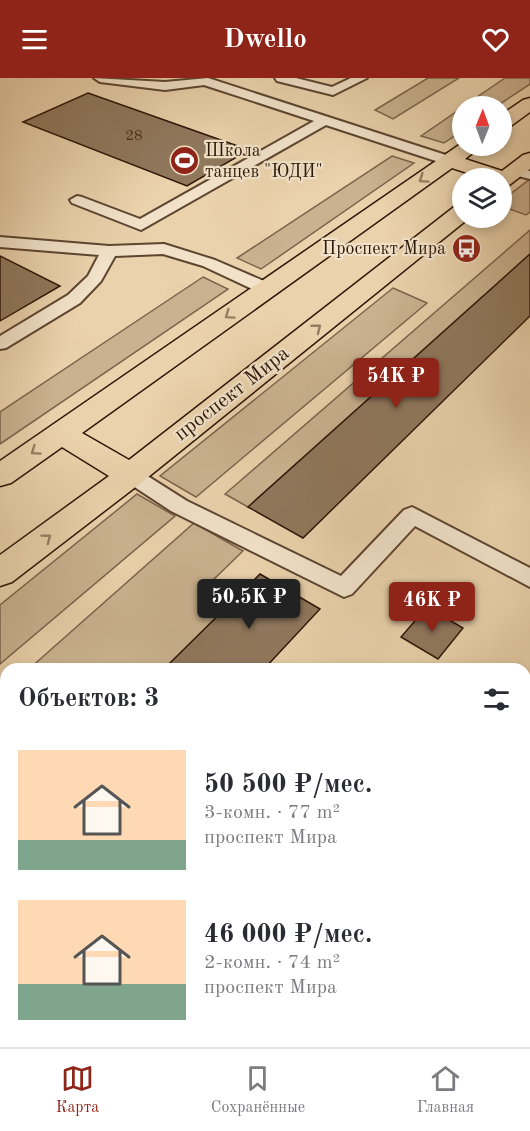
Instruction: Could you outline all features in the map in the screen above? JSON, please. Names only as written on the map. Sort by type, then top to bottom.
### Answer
[{"type":"main road","points":[[512,116],[530,104]]},
{"type":"main road","points":[[0,476],[457,156]]},
{"type":"main road","points":[[450,161],[516,173]]},
{"type":"main road","name":"проспект Мира","points":[[0,573],[131,474],[452,221]]},
{"type":"main road","points":[[61,434],[131,474]]},
{"type":"lane","points":[[100,78],[166,88],[182,87],[203,79],[450,161]]},
{"type":"lane","points":[[281,78],[333,91],[361,78]]},
{"type":"lane","points":[[77,200],[141,225],[325,120]]},
{"type":"lane","points":[[0,242],[109,251],[164,249],[209,263],[267,289]]},
{"type":"lane","points":[[0,344],[74,299],[95,278],[109,251]]},
{"type":"lane","points":[[131,474],[179,506],[344,588],[412,515],[530,578]]},
{"type":"shaded area","points":[[428,78],[459,78],[393,119],[375,110]]},
{"type":"shaded area","points":[[505,78],[530,78],[530,84],[512,96],[479,96]]},
{"type":"shaded area","points":[[452,115],[452,138],[444,143],[421,136]]},
{"type":"shaded area","points":[[392,156],[414,163],[261,269],[237,258]]},
{"type":"shaded area","points":[[530,179],[530,212],[526,215],[512,210],[512,193]]},
{"type":"shaded area","points":[[530,230],[530,254],[248,507],[225,494]]},
{"type":"shaded area","points":[[203,277],[228,289],[0,444],[0,412]]},
{"type":"shaded area","points":[[393,288],[427,303],[196,497],[160,476]]},
{"type":"shaded area","points":[[137,494],[175,516],[1,663],[0,605]]},
{"type":"shaded area","points":[[194,523],[243,551],[211,582],[236,598],[170,663],[36,663]]},
{"type":"building","points":[[88,93],[249,150],[187,186],[23,122]]},
{"type":"building","points":[[530,254],[530,316],[303,538],[248,507]]},
{"type":"building","points":[[0,256],[60,286],[0,321]]},
{"type":"building","points":[[260,574],[320,609],[270,663],[170,663]]},
{"type":"building","points":[[427,607],[463,628],[438,659],[401,637]]},
{"type":"place","name":"Школа танцев \"ЮДИ\"","points":[[184,161]]},
{"type":"place","name":"Проспект Мира","points":[[467,249]]}]
